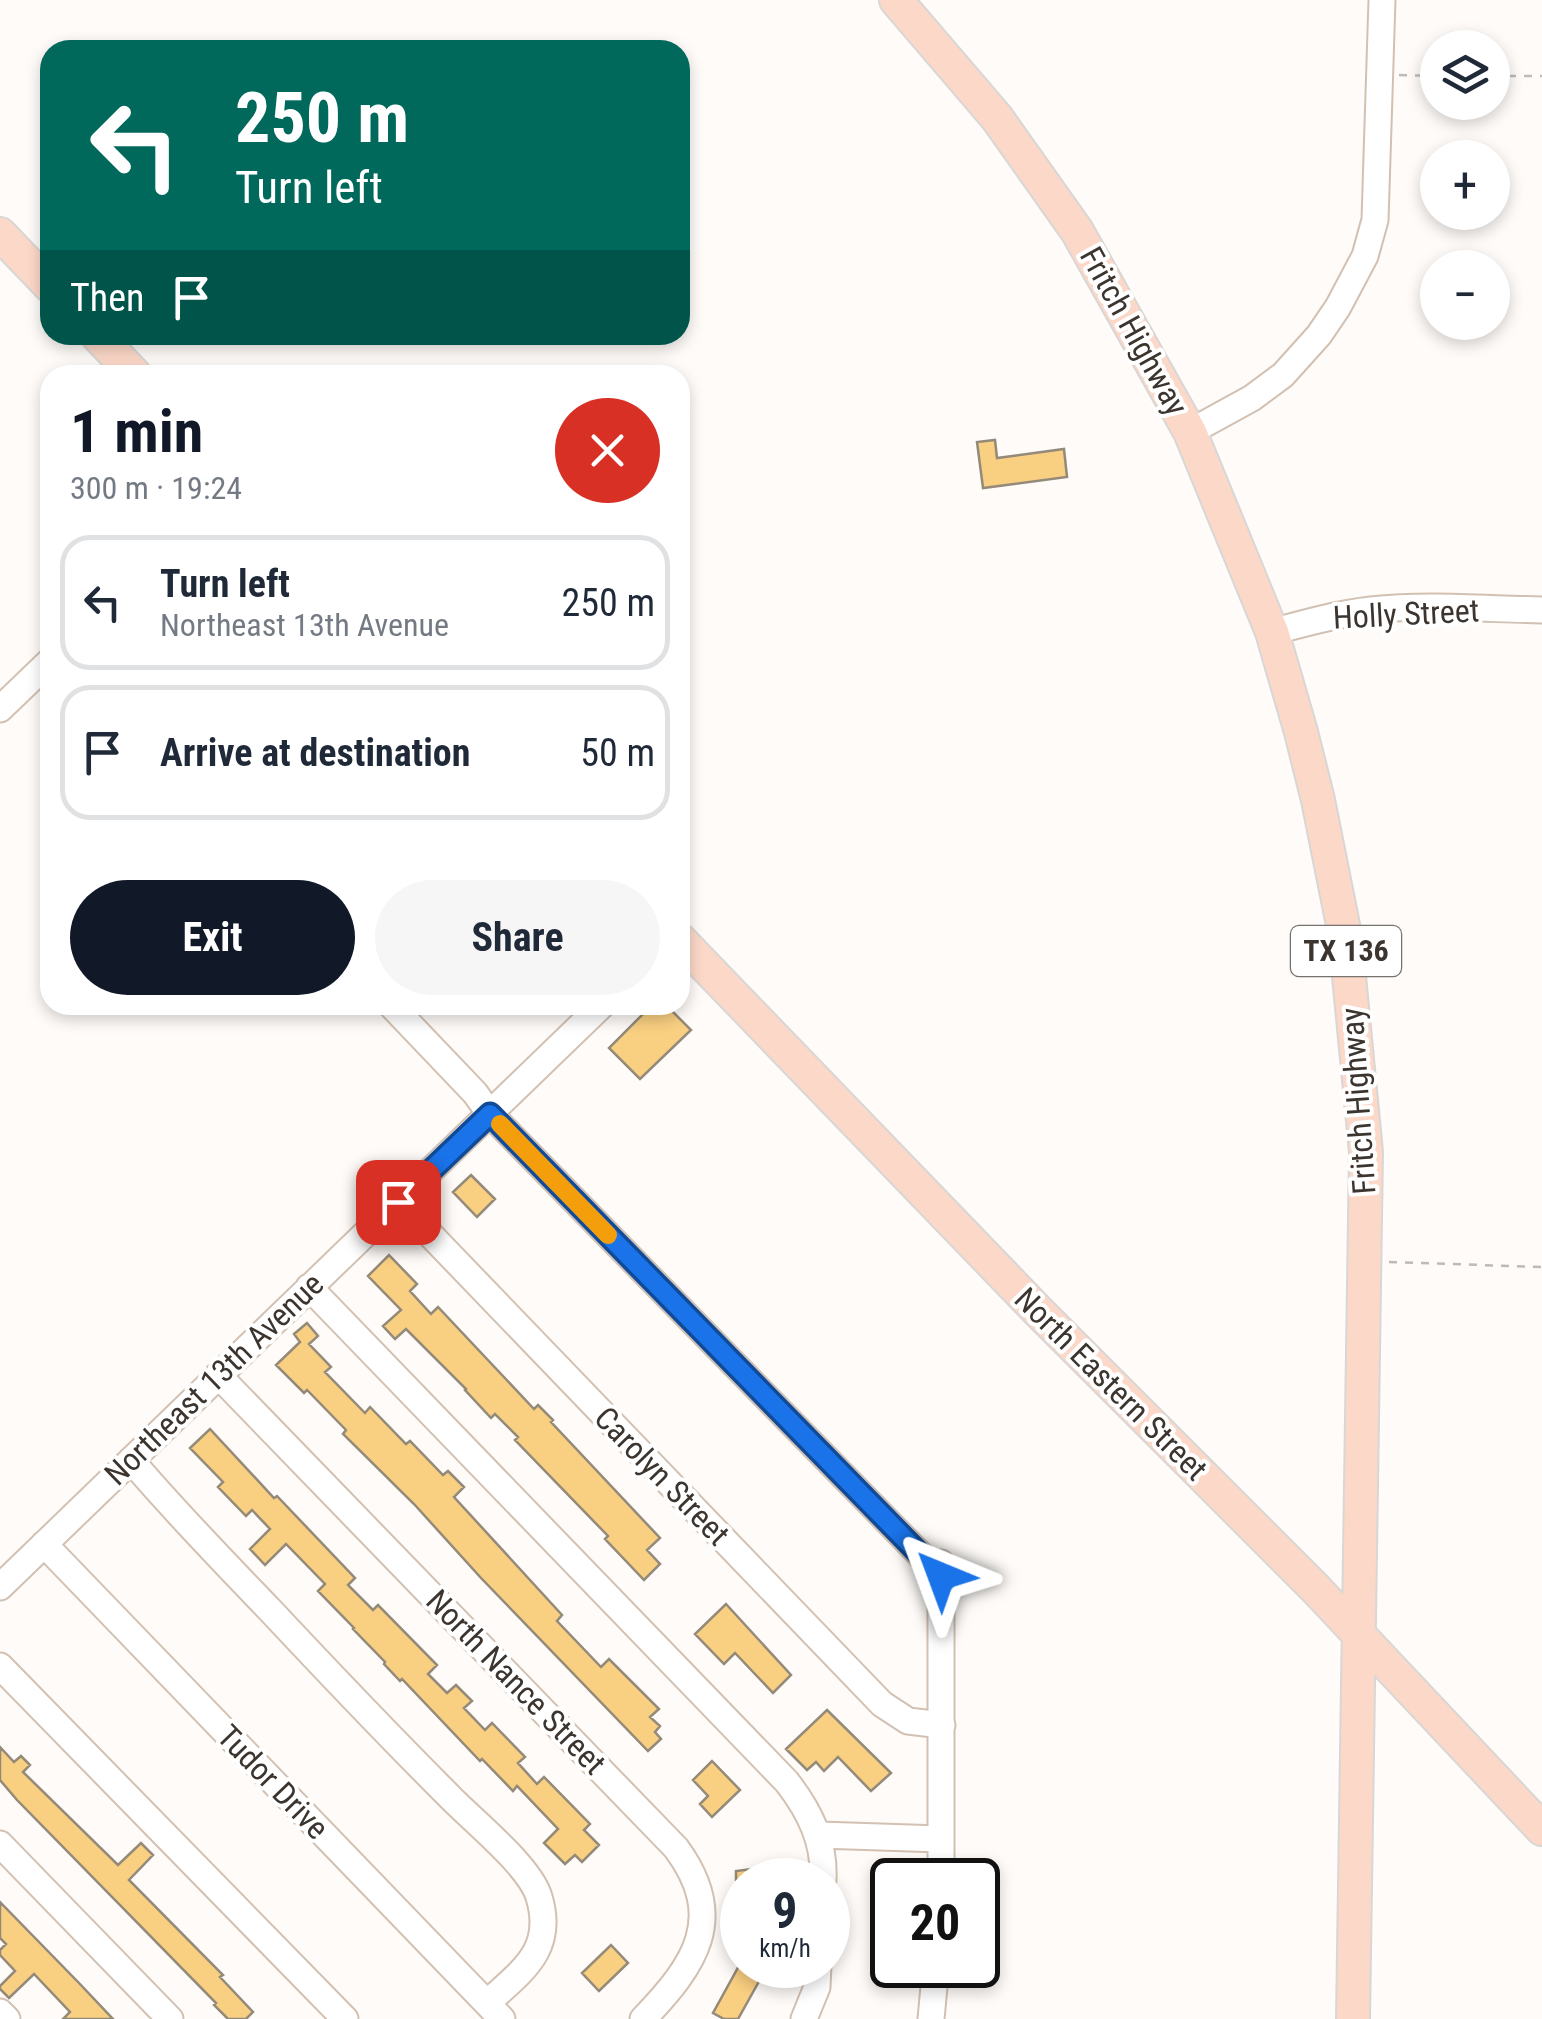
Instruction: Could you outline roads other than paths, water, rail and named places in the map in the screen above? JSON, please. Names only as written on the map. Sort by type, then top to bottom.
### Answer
[{"type":"main road","name":"Fritch Highway","points":[[896,0],[998,118],[1077,231],[1190,432],[1272,632],[1314,783],[1344,935],[1366,1152],[1353,2019]]},
{"type":"main road","points":[[0,234],[40,276]]},
{"type":"main road","points":[[106,345],[126,365]]},
{"type":"main road","name":"North Eastern Street","points":[[690,950],[1542,1829]]},
{"type":"street","points":[[1190,432],[1283,376],[1319,336],[1365,256],[1374,220],[1382,0]]},
{"type":"street","name":"Holly Street","points":[[1272,632],[1373,610],[1542,610]]},
{"type":"street","points":[[0,709],[40,671]]},
{"type":"street","points":[[401,1015],[490,1114],[941,1569],[941,1858]]},
{"type":"street","name":"Northeast 13th Avenue","points":[[0,1587],[592,1015]]},
{"type":"street","name":"Carolyn Street","points":[[398,1202],[882,1704],[908,1721],[942,1725]]},
{"type":"street","points":[[309,1287],[787,1782],[819,1835],[823,1858]]},
{"type":"street","name":"North Nance Street","points":[[218,1375],[689,1866],[702,1903],[698,1941],[674,1987],[643,2019]]},
{"type":"street","points":[[131,1460],[260,1600],[523,1870],[539,1893],[544,1920],[542,1943],[494,2011]]},
{"type":"street","name":"Tudor Drive","points":[[44,1544],[494,2011]]},
{"type":"street","points":[[0,1666],[345,2019]]},
{"type":"street","points":[[819,1835],[941,1839]]},
{"type":"street","points":[[0,1844],[170,2019]]},
{"type":"street","points":[[804,2019],[817,1988]]},
{"type":"street","points":[[931,2019],[934,1988]]},
{"type":"street","points":[[0,2012],[7,2019]]}]
